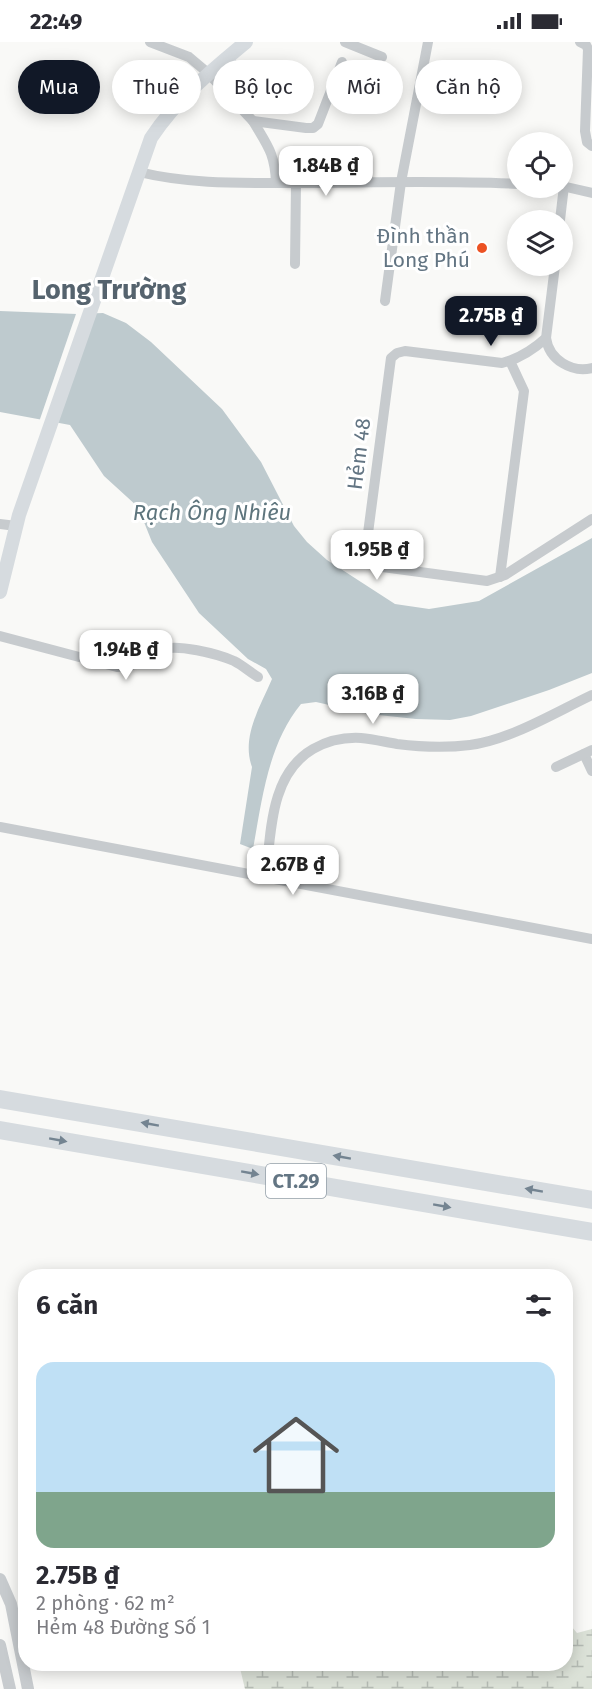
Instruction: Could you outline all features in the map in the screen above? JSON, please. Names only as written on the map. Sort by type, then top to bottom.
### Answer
[{"type":"highway","name":"CT.29","points":[[0,1099],[592,1200]]},
{"type":"highway","name":"CT.29","points":[[0,1130],[592,1232]]},
{"type":"main road","points":[[0,592],[16,526],[151,138],[208,73],[246,42]]},
{"type":"street","points":[[150,42],[189,57],[208,73],[253,121],[276,163],[276,183]]},
{"type":"street","points":[[345,42],[382,57]]},
{"type":"street","points":[[385,301],[401,182],[428,42]]},
{"type":"street","points":[[580,42],[588,49],[585,131],[587,141],[592,146]]},
{"type":"street","points":[[253,121],[313,128],[318,124],[326,103]]},
{"type":"street","points":[[139,172],[203,182],[452,180],[507,183]]},
{"type":"street","points":[[295,264],[296,183]]},
{"type":"street","points":[[573,188],[592,193]]},
{"type":"street","points":[[554,276],[546,338],[550,352],[563,364],[578,369],[592,368]]},
{"type":"street","points":[[500,577],[523,399],[522,384],[510,361],[533,349],[546,338]]},
{"type":"street","name":"Hẻm 48","points":[[510,361],[494,362],[405,351],[391,358],[365,556],[368,562],[375,566],[487,581],[500,577],[533,558],[592,519]]},
{"type":"street","points":[[0,524],[16,526]]},
{"type":"street","points":[[0,636],[117,667],[135,664],[158,651],[172,647],[207,653],[233,661],[258,677]]},
{"type":"street","points":[[266,876],[279,789],[297,760],[326,742],[342,738],[362,738],[422,746],[471,745],[522,729],[592,694]]},
{"type":"street","points":[[556,767],[588,752],[592,771]]},
{"type":"street","points":[[0,826],[592,939]]},
{"type":"street","points":[[0,1578],[10,1604],[18,1642]]},
{"type":"street","points":[[0,1645],[6,1687]]},
{"type":"street","points":[[24,1671],[28,1689]]},
{"type":"green space","points":[[573,1628],[577,1633],[592,1629],[592,1689],[245,1689],[241,1671],[573,1671]]},
{"type":"water","name":"Rạch Ông Nhiêu","points":[[0,311],[103,313],[126,323],[151,342],[222,409],[261,462],[294,526],[307,542],[327,560],[395,604],[429,609],[479,601],[592,538],[592,673],[471,716],[450,720],[369,714],[316,702],[301,704],[281,737],[268,773],[253,849],[240,844],[252,767],[249,756],[250,733],[257,711],[272,679],[266,669],[248,659],[199,613],[152,542],[138,507],[104,476],[70,425],[0,412]]},
{"type":"pier","points":[[94,310],[55,425],[39,422],[77,311]]},
{"type":"place","name":"Đình thần Long Phú","points":[[482,248]]},
{"type":"district","name":"Long Trường","points":[[109,290]]}]
